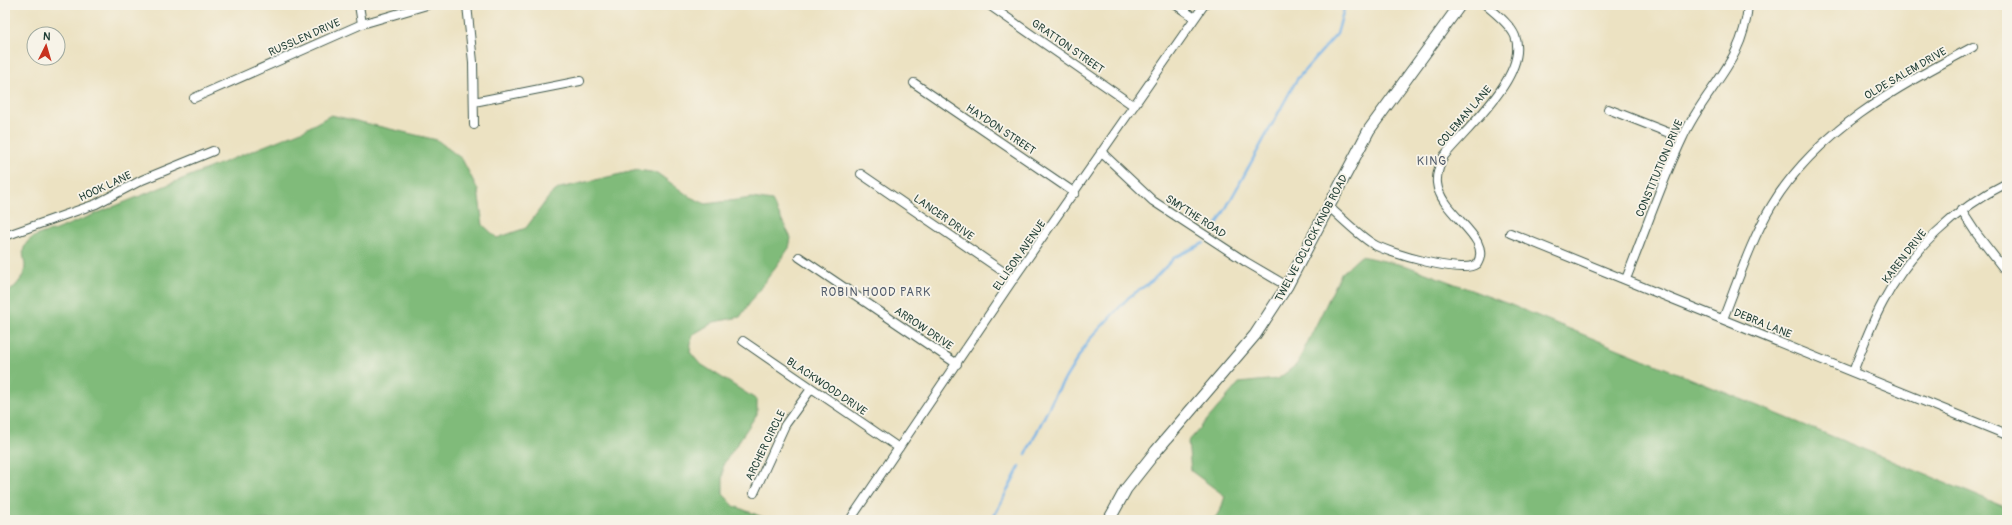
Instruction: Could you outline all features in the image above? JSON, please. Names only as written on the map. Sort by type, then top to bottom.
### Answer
[{"type":"street","points":[[359,5],[362,24]]},
{"type":"street","name":"RUSSLEN DRIVE","points":[[194,98],[362,24],[427,5]]},
{"type":"street","points":[[466,5],[473,62],[474,124]]},
{"type":"street","name":"GRATTON STREET","points":[[989,5],[1134,106]]},
{"type":"street","points":[[1176,5],[1195,18]]},
{"type":"street","name":"ELLISON AVENUE","points":[[852,517],[1014,279],[1075,193],[1101,152],[1204,5]]},
{"type":"street","name":"TWELVE OCLOCK KNOB ROAD","points":[[1109,520],[1126,489],[1190,409],[1218,379],[1255,335],[1287,286],[1328,206],[1380,114],[1460,5]]},
{"type":"street","name":"COLEMAN LANE","points":[[1328,206],[1365,238],[1383,249],[1445,266],[1470,268],[1477,264],[1481,254],[1478,241],[1444,202],[1437,182],[1439,166],[1444,156],[1493,100],[1507,80],[1515,62],[1517,49],[1515,35],[1511,29],[1486,5]]},
{"type":"street","name":"CONSTITUTION DRIVE","points":[[1626,279],[1682,138],[1696,113],[1736,54],[1744,30],[1748,5]]},
{"type":"street","name":"OLDE SALEM DRIVE","points":[[1723,319],[1764,220],[1780,194],[1795,174],[1836,133],[1873,104],[1902,85],[1973,47]]},
{"type":"street","points":[[474,102],[580,81]]},
{"type":"street","name":"HAYDON STREET","points":[[914,83],[1075,193]]},
{"type":"street","points":[[1608,109],[1682,138]]},
{"type":"street","name":"HOOK LANE","points":[[5,236],[96,204],[142,180],[213,151]]},
{"type":"street","name":"SMYTHE ROAD","points":[[1101,152],[1153,201],[1246,262],[1287,286]]},
{"type":"street","name":"LANCER DRIVE","points":[[861,174],[1014,279]]},
{"type":"street","name":"KAREN DRIVE","points":[[1852,372],[1884,301],[1898,278],[1936,234],[1961,210],[2007,183]]},
{"type":"street","points":[[1961,210],[1976,233],[2007,273]]},
{"type":"street","name":"DEBRA LANE","points":[[1510,233],[2007,435]]},
{"type":"street","name":"ARROW DRIVE","points":[[799,256],[957,364]]},
{"type":"street","name":"BLACKWOOD DRIVE","points":[[743,341],[899,448]]},
{"type":"street","name":"ARCHER CIRCLE","points":[[754,493],[785,425],[811,389]]},
{"type":"green space","points":[[331,115],[437,140],[462,159],[478,190],[483,225],[497,238],[526,228],[551,194],[560,188],[638,170],[657,173],[690,197],[706,204],[752,198],[772,201],[791,238],[789,248],[740,317],[714,322],[692,335],[690,352],[699,363],[757,400],[757,414],[723,465],[723,494],[734,506],[765,518],[782,520],[5,520],[5,295],[15,286],[23,275],[25,267],[23,250],[26,244],[36,236],[53,231],[304,130]]},
{"type":"green space","points":[[1361,256],[1407,266],[1511,305],[2007,508],[2007,520],[1212,520],[1220,512],[1225,496],[1191,471],[1188,442],[1239,383],[1278,379],[1297,364],[1341,274]]},
{"type":"waterway","points":[[1214,230],[1297,79],[1337,34],[1345,5]]},
{"type":"waterway","points":[[1026,454],[1055,395],[1089,340],[1129,297],[1152,281],[1175,257],[1204,243]]},
{"type":"waterway","points":[[992,520],[1020,466]]},
{"type":"district","name":"KING","points":[[1432,161]]},
{"type":"district","name":"ROBIN HOOD PARK","points":[[876,292]]}]
